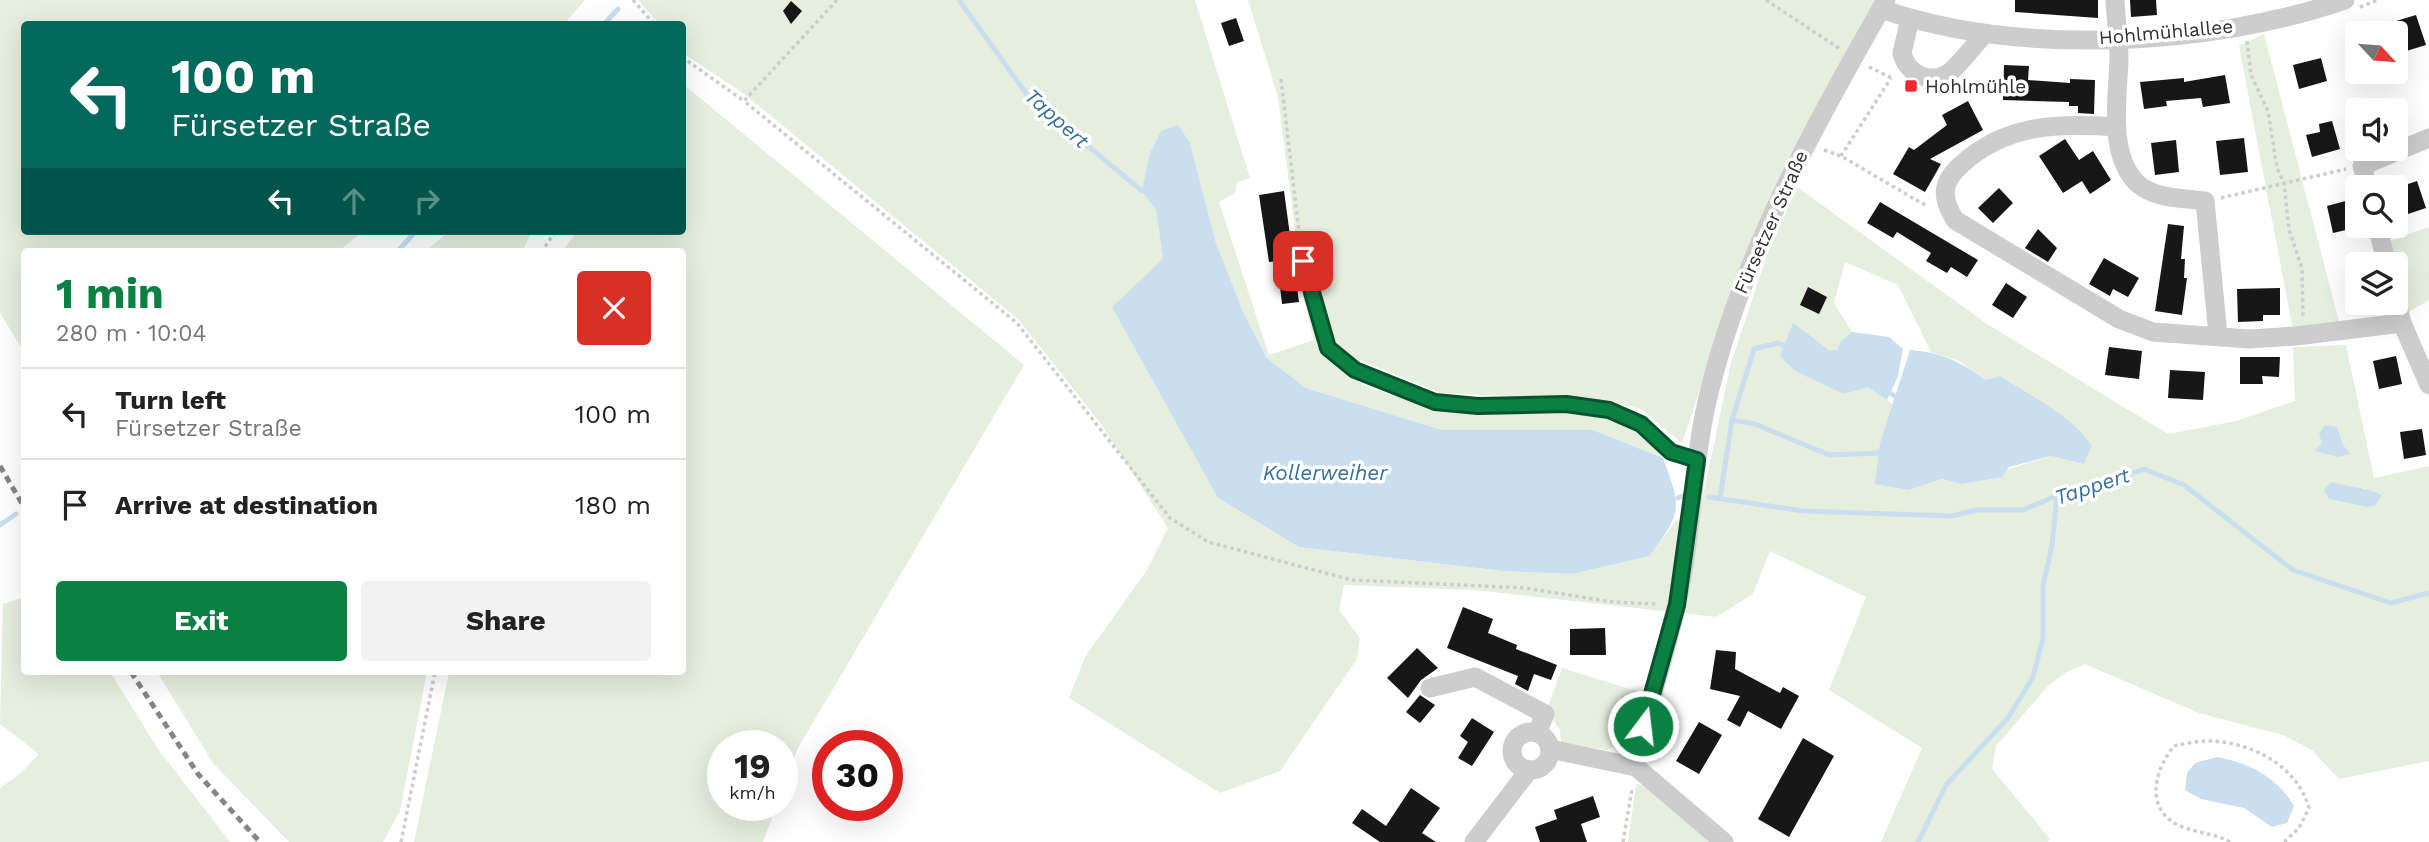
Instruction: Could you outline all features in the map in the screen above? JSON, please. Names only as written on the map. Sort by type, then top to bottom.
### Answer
[{"type":"street","points":[[2115,0],[2118,39],[2115,127],[2121,152],[2137,183],[2157,194],[2205,201],[2218,335]]},
{"type":"street","name":"Hohlmühlallee","points":[[1883,4],[1910,19],[1984,34],[2118,39],[2247,25],[2345,0]]},
{"type":"street","name":"Fürsetzer Straße","points":[[1636,767],[1643,726],[1677,605],[1709,391],[1739,293],[1805,143],[1883,4]]},
{"type":"street","points":[[1910,19],[1902,53],[1911,71],[1922,77],[1937,77],[1949,72],[1984,34]]},
{"type":"street","points":[[2115,127],[2069,123],[2019,130],[1992,141],[1954,170],[1944,187],[1944,203],[1955,220],[2119,319],[2153,332],[2249,339],[2296,337],[2402,323]]},
{"type":"street","points":[[2365,175],[2362,166],[2429,138]]},
{"type":"street","points":[[2400,315],[2429,385]]},
{"type":"street","points":[[1430,688],[1475,677],[1545,714],[1537,733]]},
{"type":"street","points":[[1475,842],[1529,770],[1545,764],[1550,749],[1548,742],[1537,733],[1521,735],[1513,746],[1513,757],[1518,765],[1529,770]]},
{"type":"street","points":[[1550,749],[1636,767],[1724,842]]},
{"type":"lane","points":[[1303,261],[1328,348],[1355,370],[1435,402],[1478,406],[1566,404],[1609,410],[1641,424],[1671,452],[1697,460]]},
{"type":"path","points":[[633,0],[651,21]]},
{"type":"path","points":[[744,101],[837,0]]},
{"type":"path","points":[[1766,0],[1853,58]]},
{"type":"path","points":[[2247,25],[2251,75],[2268,111],[2277,168],[2284,184],[2289,230],[2302,268],[2305,313],[2296,337]]},
{"type":"path","points":[[686,60],[744,101],[1017,323],[1170,519],[1208,542],[1352,580],[1525,588],[1613,602],[1677,605]]},
{"type":"path","points":[[1840,156],[1891,78]]},
{"type":"path","points":[[1281,79],[1303,261]]},
{"type":"path","points":[[1805,143],[1840,156],[1923,204],[1944,203]]},
{"type":"path","points":[[2205,201],[2362,166]]},
{"type":"path","points":[[401,842],[434,675]]},
{"type":"path","points":[[2230,842],[2178,825],[2162,811],[2154,788],[2161,762],[2174,746],[2206,741],[2245,746],[2277,763],[2303,788],[2309,808],[2299,828],[2284,842]]},
{"type":"path","points":[[1623,842],[1636,767]]},
{"type":"green space","points":[[0,0],[585,0],[567,21],[21,21],[21,235],[358,235],[343,248],[21,248],[21,347],[0,313]]},
{"type":"green space","points":[[638,0],[1195,0],[1250,178],[1237,182],[1235,193],[1219,202],[1269,355],[1314,340],[1304,300],[1278,97],[1248,0],[1877,0],[1735,284],[1682,443],[1641,409],[1598,400],[1441,393],[1315,342],[1325,358],[1366,387],[1437,408],[1570,411],[1610,417],[1640,431],[1663,458],[1593,430],[1442,430],[1306,388],[1267,358],[1244,314],[1216,243],[1190,143],[1142,190],[1156,209],[1163,259],[1218,498],[1299,547],[1503,571],[1572,574],[1650,556],[1675,522],[1700,510],[1731,363],[1767,255],[1797,187],[1987,324],[2168,434],[2236,421],[2295,401],[2293,347],[2346,345],[2374,478],[2429,466],[2429,761],[2339,779],[2312,750],[2283,735],[2199,713],[2085,664],[2067,672],[2048,686],[1996,746],[1992,769],[2050,839],[2048,842],[1881,842],[1922,748],[1829,690],[1866,597],[1770,551],[1753,594],[1716,617],[1475,590],[1344,585],[1339,610],[1360,638],[1357,659],[1280,771],[1220,793],[1069,698],[1085,657],[1147,570],[1168,528],[1101,424],[1018,319],[743,93],[686,55],[686,21],[656,21]],"holes":[[[1845,262],[1898,285],[1931,352],[1959,361],[1986,380],[2068,421],[2092,446],[2084,464],[2051,456],[1961,484],[1942,479],[1909,490],[1880,443],[1893,405],[1829,350],[1837,350],[1841,341],[1852,332],[1834,303]],[[2366,488],[2366,507],[2329,499]]]},
{"type":"green space","points":[[2264,34],[2340,325],[2293,330],[2239,46]]},
{"type":"green space","points":[[686,86],[1024,365],[798,748],[798,730],[707,730],[707,821],[771,821],[763,842],[414,842],[448,675],[686,675],[686,248],[565,248],[574,235],[686,235]]},
{"type":"green space","points":[[2429,227],[2429,300],[2408,312],[2408,252],[2392,252],[2389,241],[2408,238],[2408,234]]},
{"type":"green space","points":[[444,235],[530,235],[524,248],[430,248]]},
{"type":"green space","points":[[21,598],[21,675],[112,675],[158,749],[230,842],[0,842],[0,788],[20,774],[39,754],[0,724],[3,604]]},
{"type":"green space","points":[[1562,668],[1639,692],[1637,731],[1633,740],[1606,750],[1561,743],[1560,730],[1547,710]]},
{"type":"green space","points":[[159,675],[426,675],[400,811],[383,842],[289,842],[213,763]]},
{"type":"green space","points":[[1636,784],[1654,787],[1720,842],[1628,842]]},
{"type":"water","name":"Kollerweiher","points":[[1178,125],[1190,143],[1216,243],[1244,314],[1267,358],[1306,388],[1442,430],[1593,430],[1663,458],[1676,500],[1676,509],[1668,529],[1650,556],[1572,574],[1503,571],[1299,547],[1218,498],[1112,307],[1163,259],[1156,210],[1142,191],[1150,153],[1161,131]]},
{"type":"water","points":[[1793,323],[1829,350],[1837,350],[1841,341],[1852,332],[1889,337],[1903,349],[1898,376],[1887,400],[1868,387],[1844,394],[1795,371],[1780,356]]},
{"type":"water","points":[[1910,350],[1950,359],[1986,380],[2000,376],[2050,407],[2084,435],[2092,446],[2084,464],[2051,456],[2009,467],[2002,477],[1961,484],[1942,479],[1909,490],[1875,484],[1880,443]]},
{"type":"water","points":[[2325,425],[2337,427],[2343,445],[2350,454],[2338,457],[2315,451],[2322,443],[2319,434]]},
{"type":"water","points":[[2331,482],[2382,495],[2375,506],[2366,507],[2329,499],[2324,490]]},
{"type":"water","points":[[2217,757],[2251,767],[2271,779],[2294,806],[2287,823],[2272,827],[2244,808],[2201,799],[2185,790],[2187,773],[2195,763]]},
{"type":"building","points":[[2015,0],[2098,0],[2098,18],[2015,12]]},
{"type":"building","points":[[2130,0],[2156,0],[2157,15],[2131,17]]},
{"type":"building","points":[[791,1],[802,11],[791,24],[783,11]]},
{"type":"building","points":[[2416,15],[2426,45],[2408,50],[2408,21],[2396,21]]},
{"type":"building","points":[[1236,18],[1244,41],[1229,46],[1221,23]]},
{"type":"building","points":[[2321,58],[2327,81],[2299,89],[2293,65]]},
{"type":"building","points":[[2004,65],[2029,66],[2028,80],[2070,83],[2070,79],[2095,80],[2094,114],[2078,113],[2078,106],[2069,106],[2069,102],[2003,100]]},
{"type":"building","points":[[2225,75],[2230,103],[2203,107],[2201,98],[2166,101],[2167,106],[2144,109],[2140,82],[2184,78],[2184,82]]},
{"type":"building","points":[[1968,101],[1983,130],[1930,159],[1941,164],[1925,192],[1893,174],[1909,147],[1914,150],[1947,125],[1942,115]]},
{"type":"building","points":[[2332,121],[2340,149],[2312,157],[2306,135],[2320,132],[2319,124]]},
{"type":"building","points":[[2244,138],[2248,172],[2220,175],[2216,141]]},
{"type":"building","points":[[2065,139],[2079,160],[2093,151],[2111,180],[2090,194],[2082,181],[2063,193],[2039,156]]},
{"type":"building","points":[[2176,140],[2179,172],[2155,175],[2151,143]]},
{"type":"building","points":[[2417,181],[2426,208],[2408,214],[2408,184]]},
{"type":"building","points":[[1999,188],[2013,203],[1993,223],[1978,208]]},
{"type":"building","points":[[1284,191],[1299,302],[1282,304],[1277,261],[1269,262],[1259,195]]},
{"type":"building","points":[[2345,201],[2345,230],[2333,233],[2327,206]]},
{"type":"building","points":[[1880,202],[1978,260],[1967,277],[1951,267],[1947,273],[1926,261],[1931,253],[1897,232],[1893,238],[1867,223]]},
{"type":"building","points":[[2168,224],[2184,226],[2181,259],[2185,259],[2184,278],[2187,278],[2182,315],[2155,311]]},
{"type":"building","points":[[2038,229],[2057,248],[2048,262],[2025,248]]},
{"type":"building","points":[[2104,258],[2139,278],[2128,297],[2113,289],[2110,296],[2089,284]]},
{"type":"building","points":[[2006,283],[2027,297],[2013,318],[1992,305]]},
{"type":"building","points":[[1808,287],[1827,297],[1819,314],[1800,305]]},
{"type":"building","points":[[2280,288],[2280,315],[2263,315],[2263,321],[2238,322],[2237,289]]},
{"type":"building","points":[[2109,347],[2142,351],[2139,379],[2105,375]]},
{"type":"building","points":[[2396,356],[2402,384],[2379,389],[2373,361]]},
{"type":"building","points":[[2240,357],[2280,357],[2279,377],[2262,376],[2263,384],[2240,384]]},
{"type":"building","points":[[2170,370],[2205,372],[2203,400],[2168,398]]},
{"type":"building","points":[[2422,429],[2426,455],[2404,459],[2400,432]]},
{"type":"building","points":[[1463,607],[1493,619],[1488,633],[1517,645],[1516,649],[1557,665],[1551,680],[1534,674],[1528,691],[1515,684],[1518,676],[1447,648]]},
{"type":"building","points":[[1605,628],[1606,655],[1570,655],[1570,629]]},
{"type":"building","points":[[1417,648],[1438,668],[1421,680],[1408,698],[1387,678]]},
{"type":"building","points":[[1716,650],[1736,652],[1735,669],[1780,693],[1783,687],[1799,696],[1781,729],[1748,711],[1740,727],[1727,720],[1740,696],[1710,689]]},
{"type":"building","points":[[1420,695],[1435,705],[1420,723],[1406,712]]},
{"type":"building","points":[[1472,718],[1494,732],[1472,766],[1458,758],[1468,742],[1460,736]]},
{"type":"building","points":[[1699,722],[1722,735],[1699,774],[1676,761]]},
{"type":"building","points":[[1803,738],[1834,756],[1789,837],[1758,819]]},
{"type":"building","points":[[1411,788],[1440,808],[1422,833],[1436,842],[1380,842],[1352,823],[1362,809],[1386,826]]},
{"type":"building","points":[[1593,796],[1600,817],[1581,824],[1587,842],[1540,842],[1535,827],[1557,819],[1554,810]]},
{"type":"waterway","name":"Tappert","points":[[959,0],[1028,96],[1142,191]]},
{"type":"waterway","points":[[607,21],[618,9]]},
{"type":"waterway","points":[[401,248],[412,235]]},
{"type":"waterway","points":[[1732,420],[1754,349],[1778,343],[1784,346]]},
{"type":"waterway","points":[[1890,393],[1896,397]]},
{"type":"waterway","name":"Tappert","points":[[1720,498],[1732,420],[1755,424],[1829,455],[1879,453]]},
{"type":"waterway","name":"Tappert","points":[[1709,497],[1803,511],[1951,516],[1977,510],[2023,510],[2082,485],[2117,479],[2144,469],[2184,485],[2293,570],[2391,603],[2429,593]]},
{"type":"waterway","name":"Tappert","points":[[1678,498],[1682,496]]},
{"type":"waterway","points":[[1918,842],[1946,785],[2008,718],[2033,677],[2043,638],[2043,586],[2052,545],[2057,496]]},
{"type":"waterway","points":[[0,525],[16,514]]},
{"type":"railway","points":[[0,466],[21,502]]},
{"type":"railway","points":[[133,675],[198,774],[260,842]]},
{"type":"place","name":"Hohlmühle","points":[[1911,86]]},
{"type":"route","points":[[1303,261],[1314,309],[1328,348],[1355,370],[1435,402],[1478,406],[1566,404],[1609,410],[1641,424],[1671,452],[1697,460],[1677,605],[1643,726]]}]
